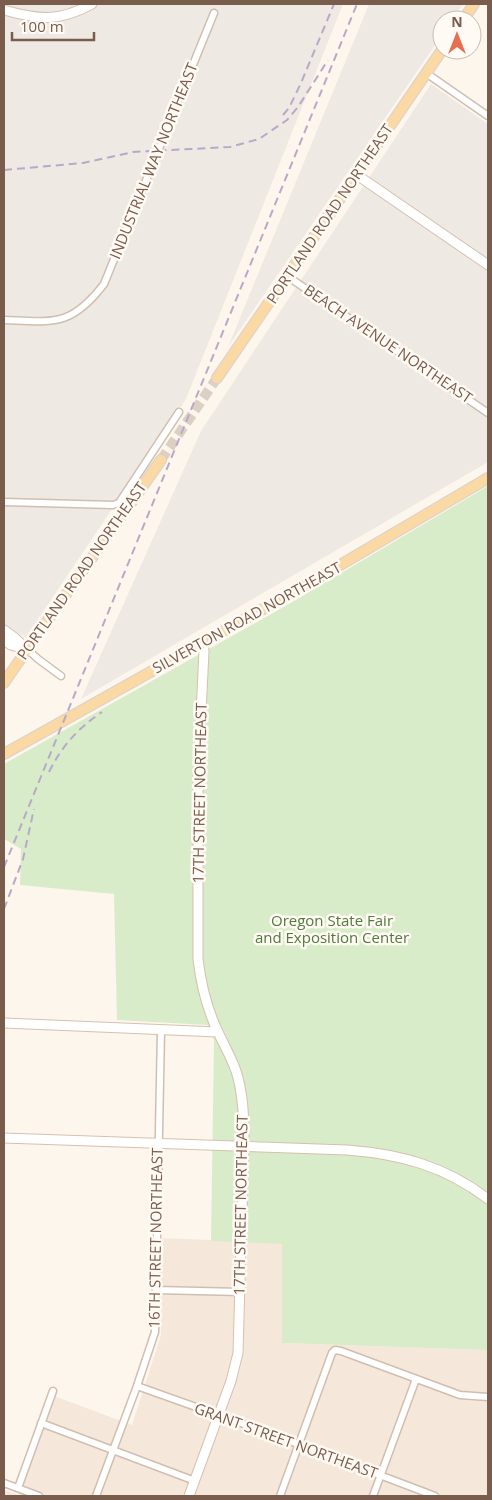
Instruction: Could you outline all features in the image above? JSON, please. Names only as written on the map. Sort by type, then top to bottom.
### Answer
[{"type":"main road","points":[[4,10],[30,17],[52,18],[74,13],[92,4]]},
{"type":"main road","name":"PORTLAND ROAD NORTHEAST","points":[[217,378],[435,60]]},
{"type":"main road","points":[[357,174],[488,264]]},
{"type":"main road","name":"PORTLAND ROAD NORTHEAST","points":[[4,683],[161,460]]},
{"type":"main road","name":"SILVERTON ROAD NORTHEAST","points":[[4,754],[402,530],[488,478]]},
{"type":"main road","points":[[4,630],[28,650]]},
{"type":"main road","points":[[4,640],[11,645],[28,650]]},
{"type":"main road","name":"17TH STREET NORTHEAST","points":[[189,1496],[237,1359],[244,1147],[244,1114],[239,1084],[202,988],[200,974],[198,943],[198,776],[203,643]]},
{"type":"main road","points":[[4,1023],[218,1032]]},
{"type":"main road","points":[[4,1138],[347,1150],[398,1156],[448,1174],[468,1184],[488,1199]]},
{"type":"street","name":"INDUSTRIAL WAY NORTHEAST","points":[[4,320],[53,321],[74,314],[86,305],[104,284],[214,13]]},
{"type":"street","points":[[426,74],[488,116]]},
{"type":"street","name":"BEACH AVENUE NORTHEAST","points":[[287,276],[488,412]]},
{"type":"street","points":[[4,502],[116,504],[120,501],[180,412]]},
{"type":"street","points":[[28,650],[61,676]]},
{"type":"street","name":"16TH STREET NORTHEAST","points":[[96,1496],[154,1338],[161,1030]]},
{"type":"street","points":[[156,1290],[240,1292]]},
{"type":"street","points":[[280,1496],[332,1353],[335,1350],[465,1396],[488,1397]]},
{"type":"street","points":[[373,1496],[416,1379]]},
{"type":"street","name":"GRANT STREET NORTHEAST","points":[[137,1386],[435,1496]]},
{"type":"street","points":[[18,1488],[53,1391]]},
{"type":"street","points":[[41,1423],[194,1480]]},
{"type":"street","points":[[4,1483],[39,1496]]},
{"type":"shaded area","points":[[4,4],[343,4],[186,399],[26,637],[4,626]]},
{"type":"shaded area","points":[[369,4],[463,4],[459,10],[432,10],[432,50],[228,347]]},
{"type":"shaded area","points":[[431,84],[488,124],[488,462],[81,699],[201,431]]},
{"type":"shaded area","points":[[161,1238],[282,1243],[282,1343],[488,1350],[488,1496],[4,1496],[4,1490],[18,1495],[54,1396],[132,1425],[161,1335]]},
{"type":"green space","name":"Oregon State Fair and Exposition Center","points":[[488,486],[488,1350],[282,1343],[282,1244],[211,1241],[214,1040],[208,1025],[117,1020],[114,894],[20,885],[21,849],[4,839],[4,764],[289,604]]},
{"type":"tunnel","points":[[161,460],[217,378]]},
{"type":"railway","points":[[283,115],[289,108],[301,83],[334,4]]},
{"type":"railway","points":[[4,867],[357,4]]},
{"type":"railway","points":[[4,170],[83,163],[133,152],[230,147],[259,139],[287,120],[298,107],[328,60]]},
{"type":"railway","points":[[49,772],[71,738],[85,724],[102,712]]},
{"type":"railway","points":[[4,909],[23,859],[34,809]]}]
